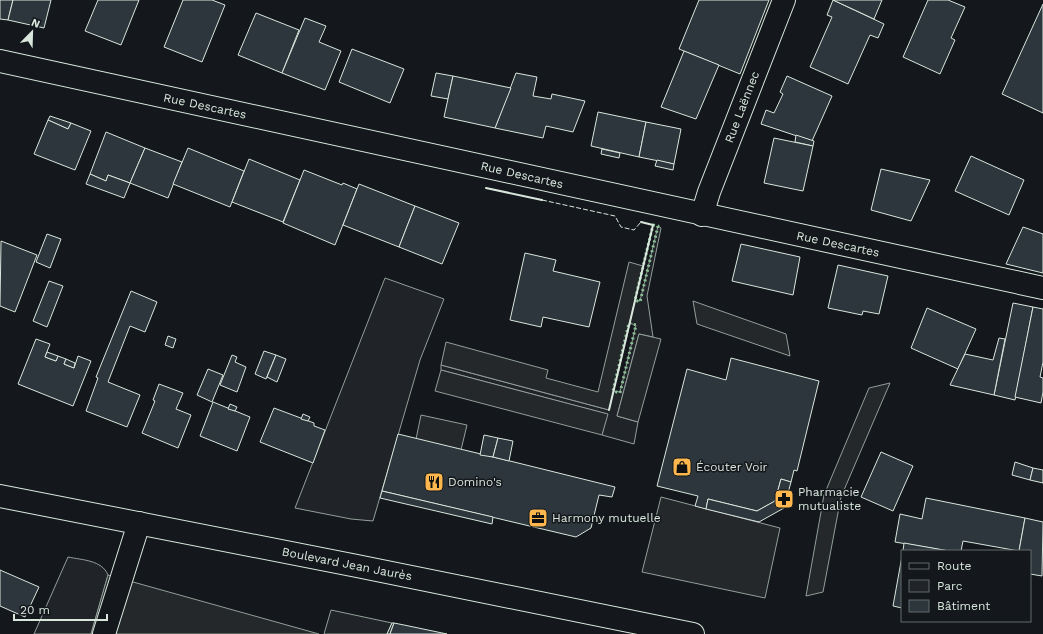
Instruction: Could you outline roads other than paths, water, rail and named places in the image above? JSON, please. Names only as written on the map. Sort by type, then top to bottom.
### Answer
[{"type":"street","name":"Rue Laënnec","points":[[702,215],[709,192],[784,0]]},
{"type":"street","name":"Rue Descartes","points":[[0,62],[1043,288]]},
{"type":"street","name":"Boulevard Jean Jaurès","points":[[0,496],[693,634]]},
{"type":"street","points":[[104,634],[139,523]]},
{"type":"place","name":"Écouter Voir","points":[[682,467]]},
{"type":"place","name":"Domino's","points":[[434,482]]},
{"type":"place","name":"Pharmacie mutualiste","points":[[784,499]]},
{"type":"place","name":"Harmony mutuelle","points":[[538,518]]}]
